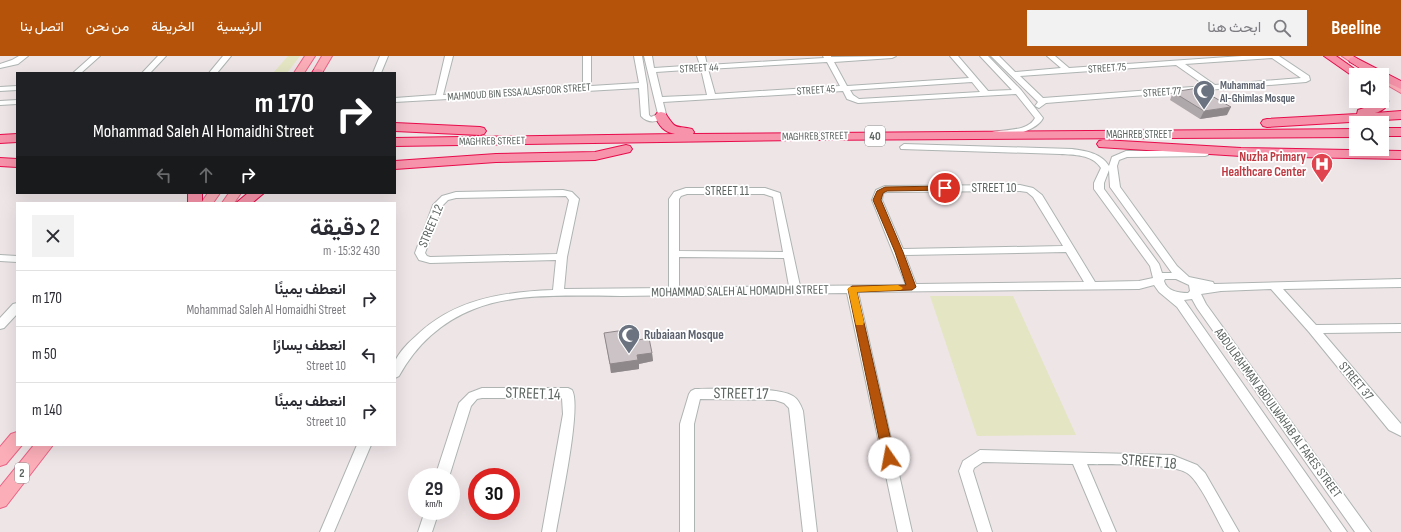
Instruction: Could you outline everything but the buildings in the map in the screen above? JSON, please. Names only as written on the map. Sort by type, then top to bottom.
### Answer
[{"type":"highway","points":[[1330,56],[1349,69]]},
{"type":"highway","points":[[1350,58],[1368,68]]},
{"type":"highway","points":[[1389,80],[1401,86]]},
{"type":"highway","points":[[1330,120],[1378,108]]},
{"type":"highway","points":[[1126,134],[1401,115]]},
{"type":"highway","points":[[661,116],[665,125],[672,130],[727,138]]},
{"type":"highway","points":[[396,127],[604,134],[628,144]]},
{"type":"highway","points":[[1389,132],[1401,132]]},
{"type":"highway","name":"MAGHREB STREET","points":[[396,151],[628,144],[727,138],[1349,133]]},
{"type":"highway","points":[[0,140],[16,138]]},
{"type":"highway","name":"MAGHREB STREET","points":[[396,142],[904,147],[1349,142]]},
{"type":"highway","points":[[1389,146],[1401,142]]},
{"type":"highway","points":[[396,165],[496,158],[595,156],[628,144]]},
{"type":"highway","points":[[1103,144],[1241,152],[1349,149]]},
{"type":"highway","points":[[0,146],[16,145]]},
{"type":"highway","points":[[1389,151],[1401,156]]},
{"type":"highway","points":[[0,155],[16,155]]},
{"type":"highway","points":[[0,162],[16,163]]},
{"type":"highway","points":[[244,202],[256,194]]},
{"type":"main road","points":[[300,72],[310,56]]},
{"type":"main road","points":[[318,72],[327,56]]},
{"type":"main road","points":[[1330,56],[1350,68]]},
{"type":"main road","points":[[1350,58],[1366,68]]},
{"type":"main road","points":[[1389,81],[1401,90]]},
{"type":"main road","points":[[1389,91],[1401,99]]},
{"type":"main road","name":"2","points":[[0,459],[16,440]]},
{"type":"main road","name":"2","points":[[0,500],[43,446]]},
{"type":"street","points":[[0,66],[15,62],[24,56]]},
{"type":"street","points":[[78,72],[96,56]]},
{"type":"street","points":[[147,72],[162,56]]},
{"type":"street","points":[[214,72],[227,56]]},
{"type":"street","points":[[377,72],[384,56]]},
{"type":"street","points":[[439,97],[449,56]]},
{"type":"street","points":[[587,56],[587,88]]},
{"type":"street","points":[[701,56],[712,97]]},
{"type":"street","name":"STREET 44","points":[[651,70],[704,68],[828,58],[892,56]]},
{"type":"street","points":[[954,56],[986,94]]},
{"type":"street","points":[[984,56],[1039,116],[1037,124],[1021,130],[986,135]]},
{"type":"street","points":[[995,56],[1041,101]]},
{"type":"street","points":[[1051,56],[1067,70]]},
{"type":"street","points":[[1169,56],[1214,88]]},
{"type":"street","name":"STREET 75","points":[[1013,74],[1274,56]]},
{"type":"street","name":"STREET 77","points":[[1029,104],[1040,106],[1042,103],[1041,101],[1306,80],[1306,78],[1274,56]]},
{"type":"street","points":[[643,58],[651,70],[661,116],[653,119],[645,117],[643,58]]},
{"type":"street","points":[[828,58],[851,98],[858,101],[1018,92]]},
{"type":"street","name":"STREET 45","points":[[658,100],[974,80]]},
{"type":"street","name":"MAHMOUD BIN ESSA ALASFOOR STREET","points":[[396,100],[643,85]]},
{"type":"street","points":[[0,89],[16,88]]},
{"type":"street","points":[[0,102],[16,102]]},
{"type":"street","points":[[904,147],[1060,151],[1082,153],[1099,160],[1104,166],[1105,171],[1099,185],[1101,192],[1155,266],[1158,280]]},
{"type":"street","name":"ABDULRAHMAN ABDULWAHAB AL FARES STREET","points":[[1241,152],[1123,154],[1115,159],[1112,166],[1114,184],[1117,191],[1174,268],[1191,286],[1201,305],[1364,532]]},
{"type":"street","points":[[1101,192],[1102,189],[1107,188],[1117,191]]},
{"type":"street","name":"STREET 10","points":[[912,287],[877,200],[878,194],[885,189],[1028,189],[1037,195],[1068,249],[1092,286]]},
{"type":"street","name":"STREET 11","points":[[674,292],[674,199],[677,194],[686,191],[765,191],[776,194],[779,198],[795,290]]},
{"type":"street","name":"STREET 12","points":[[558,293],[562,257],[574,199],[569,194],[456,195],[445,198],[438,205],[420,253],[423,258],[430,260],[562,257]]},
{"type":"street","points":[[899,252],[1068,249]]},
{"type":"street","points":[[675,254],[788,255]]},
{"type":"street","points":[[0,258],[16,259]]},
{"type":"street","name":"MOHAMMAD SALEH AL HOMAIDHI STREET","points":[[396,371],[400,363],[417,342],[442,321],[472,305],[502,297],[558,293],[1139,285],[1158,280],[1162,276],[1169,275],[1191,286],[1221,287],[1401,283]]},
{"type":"street","name":"ABDULRAHMAN ABDULWAHAB AL FARES STREET","points":[[1158,280],[1160,285],[1181,304],[1340,532]]},
{"type":"street","name":"MOHAMMAD SALEH AL HOMAIDHI STREET","points":[[1139,285],[1186,297],[1190,296],[1191,286]]},
{"type":"street","name":"STREET 37","points":[[1274,286],[1394,426],[1401,431]]},
{"type":"street","points":[[852,289],[905,532]]},
{"type":"street","points":[[0,325],[16,308]]},
{"type":"street","points":[[1313,330],[1401,328]]},
{"type":"street","name":"STREET 14","points":[[445,468],[464,406],[473,396],[482,393],[568,393],[569,414],[549,532]]},
{"type":"street","name":"STREET 17","points":[[688,532],[687,424],[695,394],[703,394],[775,395],[789,399],[796,406],[810,532]]},
{"type":"street","points":[[327,532],[364,446]]},
{"type":"street","name":"STREET 18","points":[[985,532],[966,471],[972,460],[980,456],[1172,461],[1183,464],[1192,469],[1200,477],[1232,532]]},
{"type":"street","points":[[1077,458],[1109,532]]},
{"type":"street","points":[[426,532],[429,520]]},
{"type":"green space","points":[[288,56],[300,56],[288,72],[274,72]]},
{"type":"green space","points":[[930,296],[1013,296],[1076,435],[977,436]]},
{"type":"slow traffic","points":[[859,322],[852,289],[898,288]]},
{"type":"place","name":"Muhammad Al-Ghimlas Mosque","points":[[1204,110]]},
{"type":"place","name":"Nuzha Primary Healthcare Center","points":[[1322,184]]},
{"type":"place","name":"Rubaiaan Mosque","points":[[629,354]]},
{"type":"route","points":[[889,458],[852,289],[912,287],[877,200],[879,192],[885,189],[945,188]]}]
